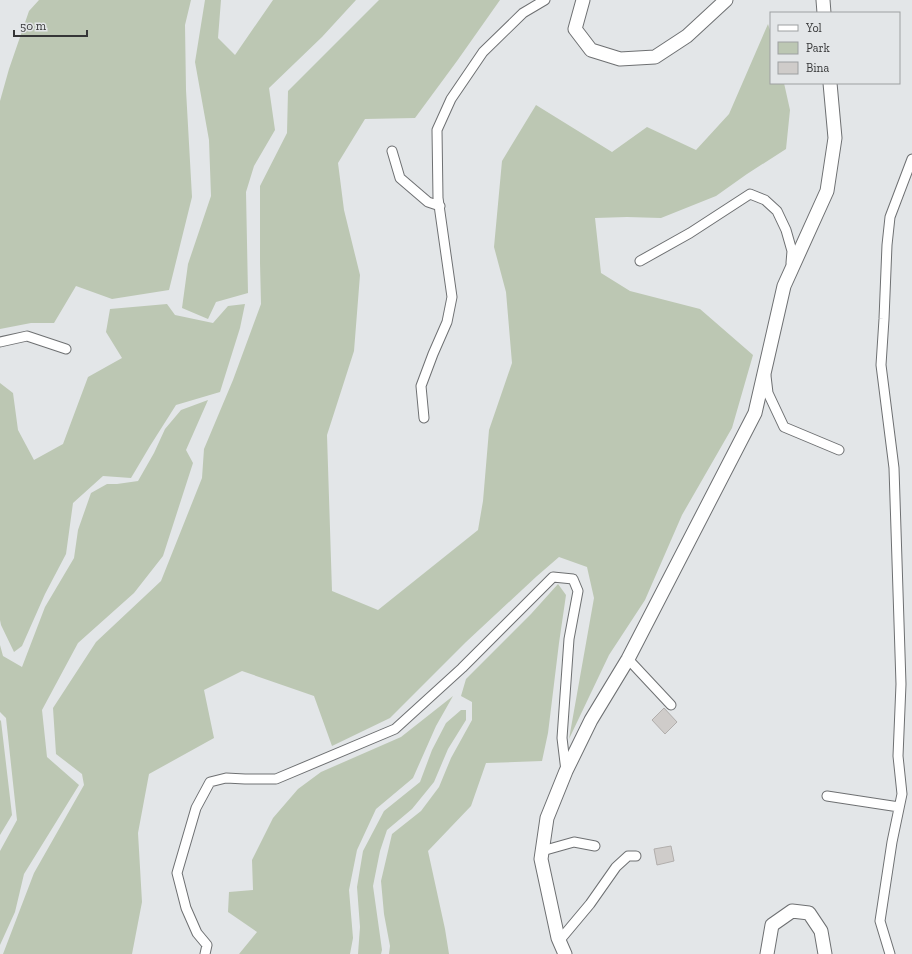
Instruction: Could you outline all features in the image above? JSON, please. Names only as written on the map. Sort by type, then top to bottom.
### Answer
[{"type":"street","points":[[424,418],[421,386],[447,322],[452,297],[438,198],[437,130],[451,99],[483,52],[523,13],[545,0]]},
{"type":"street","points":[[583,0],[575,29],[591,50],[620,58],[655,57],[687,36],[726,0]]},
{"type":"street","points":[[823,0],[824,12]]},
{"type":"street","points":[[565,954],[559,941],[541,858],[547,818],[566,771],[591,720],[628,659],[755,413],[784,286],[826,192],[835,138],[830,84]]},
{"type":"street","points":[[392,151],[400,178],[428,202],[440,206]]},
{"type":"street","points":[[890,954],[880,921],[892,842],[902,794],[898,756],[901,684],[894,468],[881,364],[887,245],[890,217],[912,159]]},
{"type":"street","points":[[640,261],[690,233],[750,194],[765,200],[777,211],[786,230],[792,252],[788,276]]},
{"type":"street","points":[[0,342],[27,336],[66,349]]},
{"type":"street","points":[[765,371],[768,392],[784,427],[839,450]]},
{"type":"street","points":[[205,954],[207,945],[197,933],[186,908],[177,873],[196,808],[210,782],[226,778],[276,779],[395,729],[462,668],[553,577],[573,579],[578,591],[569,638],[562,738],[566,771]]},
{"type":"street","points":[[628,659],[671,705]]},
{"type":"street","points":[[827,796],[899,807]]},
{"type":"street","points":[[542,851],[574,842],[595,846]]},
{"type":"street","points":[[559,941],[590,904],[616,867],[628,856],[636,856]]},
{"type":"street","points":[[767,954],[772,925],[792,911],[809,913],[821,931],[825,954]]},
{"type":"green space","points":[[39,0],[191,0],[185,25],[186,90],[192,197],[169,290],[112,299],[76,286],[54,323],[31,323],[0,329],[0,101],[9,69],[29,11]]},
{"type":"green space","points":[[205,0],[221,0],[218,38],[235,55],[273,0],[356,0],[322,37],[269,88],[275,130],[254,166],[246,192],[248,293],[216,302],[208,319],[182,308],[188,264],[211,196],[209,140],[195,62]]},
{"type":"green space","points":[[379,0],[500,0],[415,118],[365,119],[338,163],[344,210],[360,275],[354,351],[327,435],[332,591],[378,610],[478,530],[483,501],[489,430],[512,363],[506,292],[494,247],[502,161],[536,105],[612,152],[647,127],[696,150],[729,114],[768,24],[770,30],[770,84],[784,84],[790,110],[786,149],[716,196],[661,218],[595,218],[601,273],[630,291],[700,309],[753,355],[732,428],[682,515],[645,600],[609,655],[569,739],[594,598],[587,567],[559,557],[466,642],[390,718],[332,746],[314,696],[242,671],[204,690],[214,738],[149,774],[138,833],[142,902],[132,954],[3,954],[34,873],[84,785],[82,774],[56,754],[53,708],[96,642],[161,581],[202,478],[204,449],[233,380],[261,304],[260,186],[287,133],[288,91]]},
{"type":"green space","points":[[167,304],[175,315],[213,323],[228,306],[245,304],[240,328],[220,392],[176,405],[131,478],[103,476],[73,503],[66,554],[45,594],[22,646],[14,652],[0,620],[0,383],[13,393],[18,430],[34,460],[63,444],[88,377],[122,358],[106,332],[110,309]]},
{"type":"green space","points":[[208,400],[186,450],[193,463],[163,556],[134,593],[78,643],[42,710],[47,757],[79,785],[24,874],[15,912],[0,945],[0,851],[17,820],[6,718],[0,712],[0,645],[3,656],[22,667],[45,607],[74,558],[78,530],[91,493],[107,484],[138,481],[154,453],[165,429],[181,410]]},
{"type":"green space","points":[[558,584],[566,595],[548,733],[542,761],[486,763],[471,806],[428,851],[449,954],[389,954],[390,946],[384,914],[381,881],[392,834],[421,811],[439,787],[451,758],[472,720],[472,702],[461,696],[466,679],[531,614]]},
{"type":"green space","points":[[453,696],[436,726],[413,778],[376,809],[357,850],[349,890],[353,938],[350,954],[239,954],[257,932],[228,912],[229,892],[253,890],[252,860],[273,818],[298,789],[321,772],[401,737]]},
{"type":"green space","points":[[461,710],[466,710],[466,720],[448,749],[434,782],[412,809],[387,830],[380,851],[373,886],[382,950],[381,954],[358,954],[360,927],[357,887],[363,851],[384,811],[420,782],[432,750],[446,723]]},
{"type":"green space","points":[[0,720],[12,815],[0,835]]},
{"type":"building","points":[[664,708],[677,722],[665,734],[652,720]]},
{"type":"building","points":[[671,846],[674,861],[657,865],[654,849]]}]
